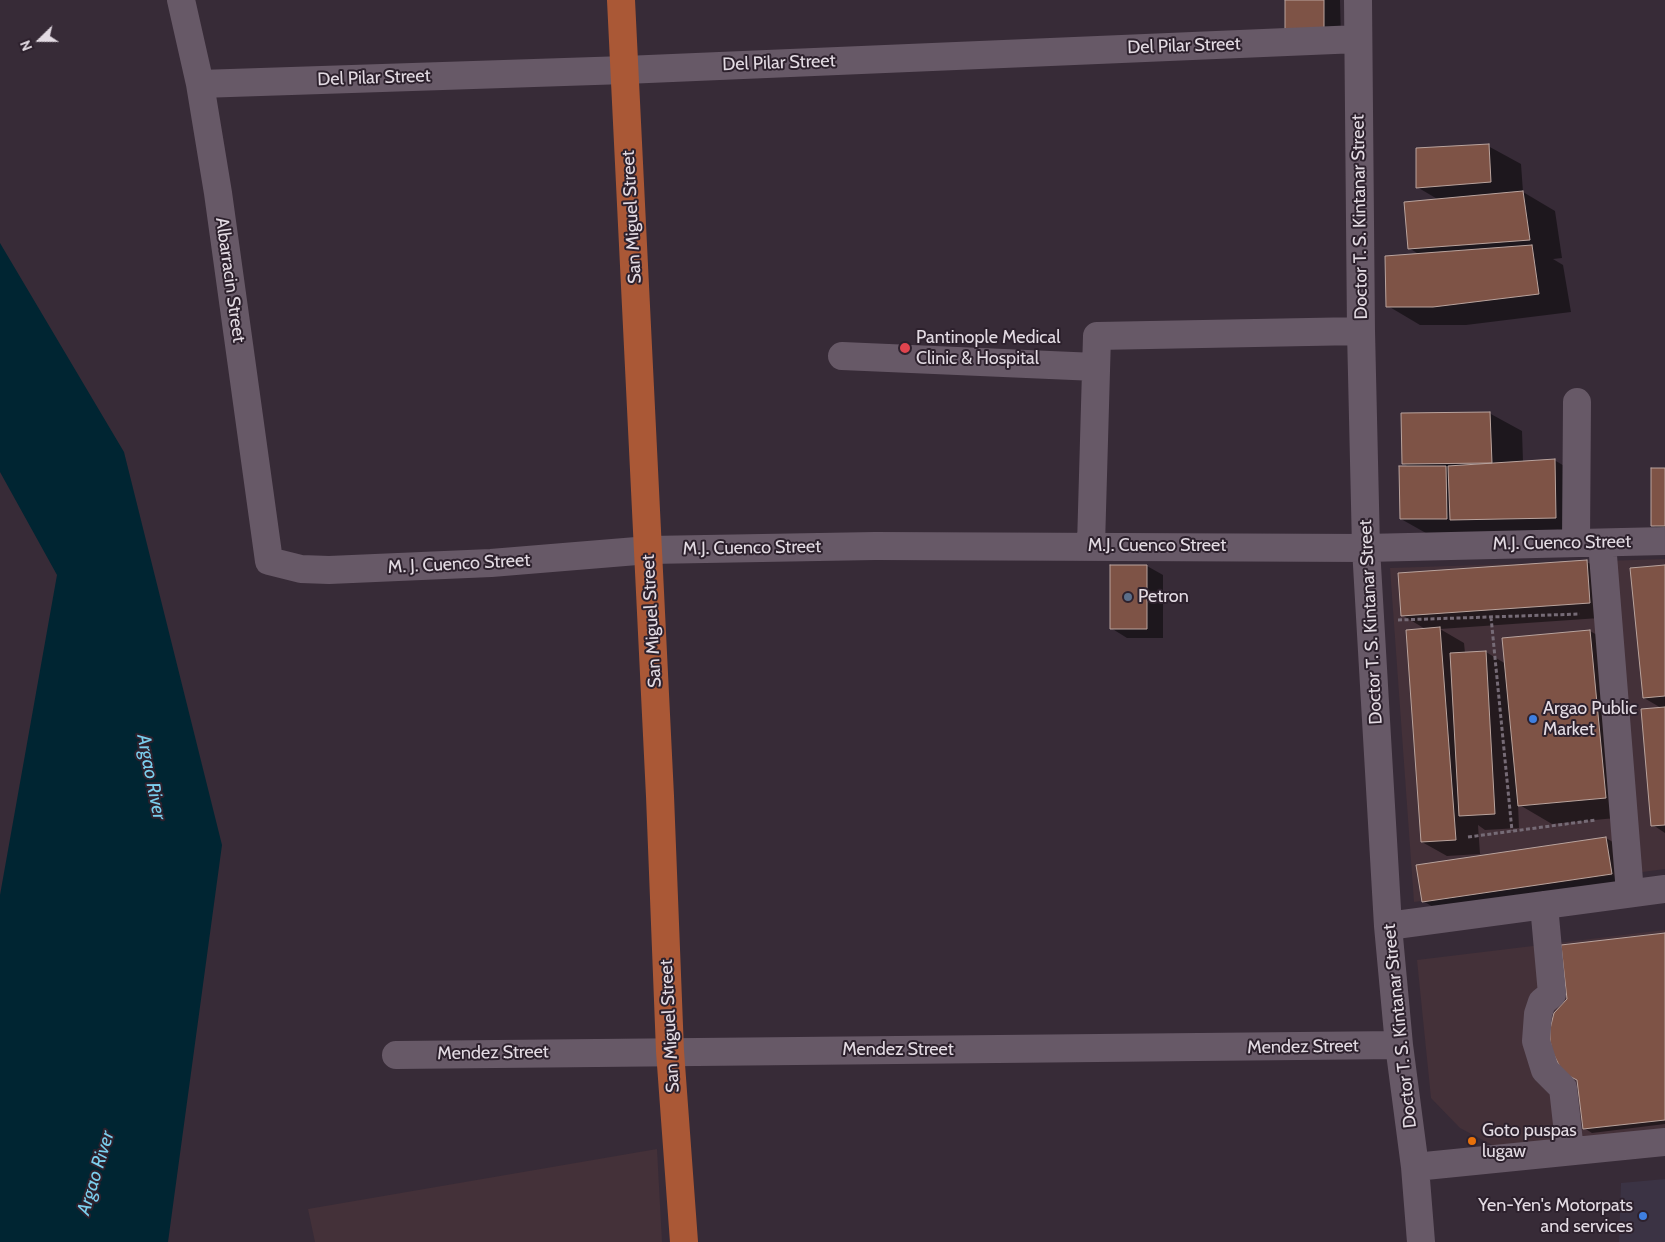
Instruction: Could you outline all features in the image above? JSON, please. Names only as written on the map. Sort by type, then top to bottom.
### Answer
[{"type":"main road","name":"San Miguel Street","points":[[621,0],[649,550],[670,1051],[684,1242]]},
{"type":"street","name":"Albarracin Street","points":[[181,0],[200,84],[218,193],[269,561]]},
{"type":"street","name":"Doctor T. S. Kintanar Street","points":[[1358,0],[1361,332],[1366,548],[1388,926],[1399,1045],[1415,1167],[1421,1242]]},
{"type":"street","name":"Del Pilar Street","points":[[200,84],[625,70],[1358,38]]},
{"type":"street","points":[[1091,545],[1097,336],[1361,332]]},
{"type":"street","points":[[842,356],[1096,367]]},
{"type":"street","points":[[1577,402],[1589,543],[1608,613],[1630,893]]},
{"type":"street","name":"M.J. Cuenco Street","points":[[649,550],[1091,545],[1366,548],[1665,541]]},
{"type":"street","name":"M. J. Cuenco Street","points":[[269,561],[301,569],[329,570],[491,563],[649,550]]},
{"type":"street","points":[[1388,926],[1665,889]]},
{"type":"street","points":[[1544,905],[1552,994],[1542,1002],[1538,1014],[1536,1041],[1545,1070],[1563,1088],[1570,1151]]},
{"type":"street","name":"Mendez Street","points":[[396,1055],[1399,1045]]},
{"type":"street","points":[[1415,1167],[1665,1142]]},
{"type":"path","points":[[1370,620],[1608,613]]},
{"type":"path","points":[[1491,617],[1512,831]]},
{"type":"path","points":[[1468,837],[1624,816]]},
{"type":"shaded area","name":"Argao Public Market","points":[[1665,559],[1665,869],[1414,902],[1390,568]]},
{"type":"shaded area","points":[[1665,930],[1665,1130],[1500,1149],[1460,1128],[1431,1098],[1417,960]]},
{"type":"shaded area","points":[[657,1149],[662,1242],[315,1242],[308,1209]]},
{"type":"shaded area","points":[[1665,1179],[1665,1242],[1619,1242],[1621,1183]]},
{"type":"water","name":"Argao River","points":[[0,243],[124,452],[222,845],[168,1242],[0,1242],[0,895],[57,575],[0,472]]},
{"type":"building","points":[[1285,0],[1324,0],[1324,31],[1285,31]]},
{"type":"building","points":[[1489,144],[1491,182],[1416,188],[1416,148]]},
{"type":"building","points":[[1523,191],[1530,240],[1408,249],[1404,202]]},
{"type":"building","points":[[1532,245],[1539,294],[1433,307],[1386,307],[1385,256]]},
{"type":"building","points":[[1490,412],[1492,463],[1402,464],[1401,413]]},
{"type":"building","points":[[1555,459],[1556,518],[1450,520],[1448,466]]},
{"type":"building","points":[[1399,466],[1446,466],[1447,519],[1400,519]]},
{"type":"building","points":[[1651,468],[1665,468],[1665,526],[1651,526]]},
{"type":"building","points":[[1587,560],[1590,603],[1401,616],[1398,573]]},
{"type":"building","name":"Petron","points":[[1110,565],[1147,565],[1147,629],[1110,629]]},
{"type":"building","points":[[1665,565],[1665,696],[1643,698],[1630,568]]},
{"type":"building","points":[[1440,627],[1456,840],[1421,842],[1406,630]]},
{"type":"building","points":[[1590,630],[1606,798],[1518,806],[1502,638]]},
{"type":"building","points":[[1486,651],[1495,814],[1459,816],[1450,653]]},
{"type":"building","points":[[1665,707],[1665,825],[1651,826],[1641,709]]},
{"type":"building","points":[[1606,837],[1612,874],[1422,902],[1416,865]]},
{"type":"building","points":[[1665,933],[1665,1120],[1583,1129],[1577,1080],[1569,1076],[1559,1065],[1552,1051],[1550,1040],[1550,1029],[1554,1013],[1567,999],[1561,945]]},
{"type":"place","name":"Pantinople Medical Clinic & Hospital","points":[[905,348]]},
{"type":"place","name":"Petron","points":[[1128,597]]},
{"type":"place","name":"Argao Public Market","points":[[1533,719]]},
{"type":"place","name":"Goto puspas lugaw","points":[[1472,1141]]},
{"type":"place","name":"Yen-Yen's Motorpats and services","points":[[1643,1216]]}]
